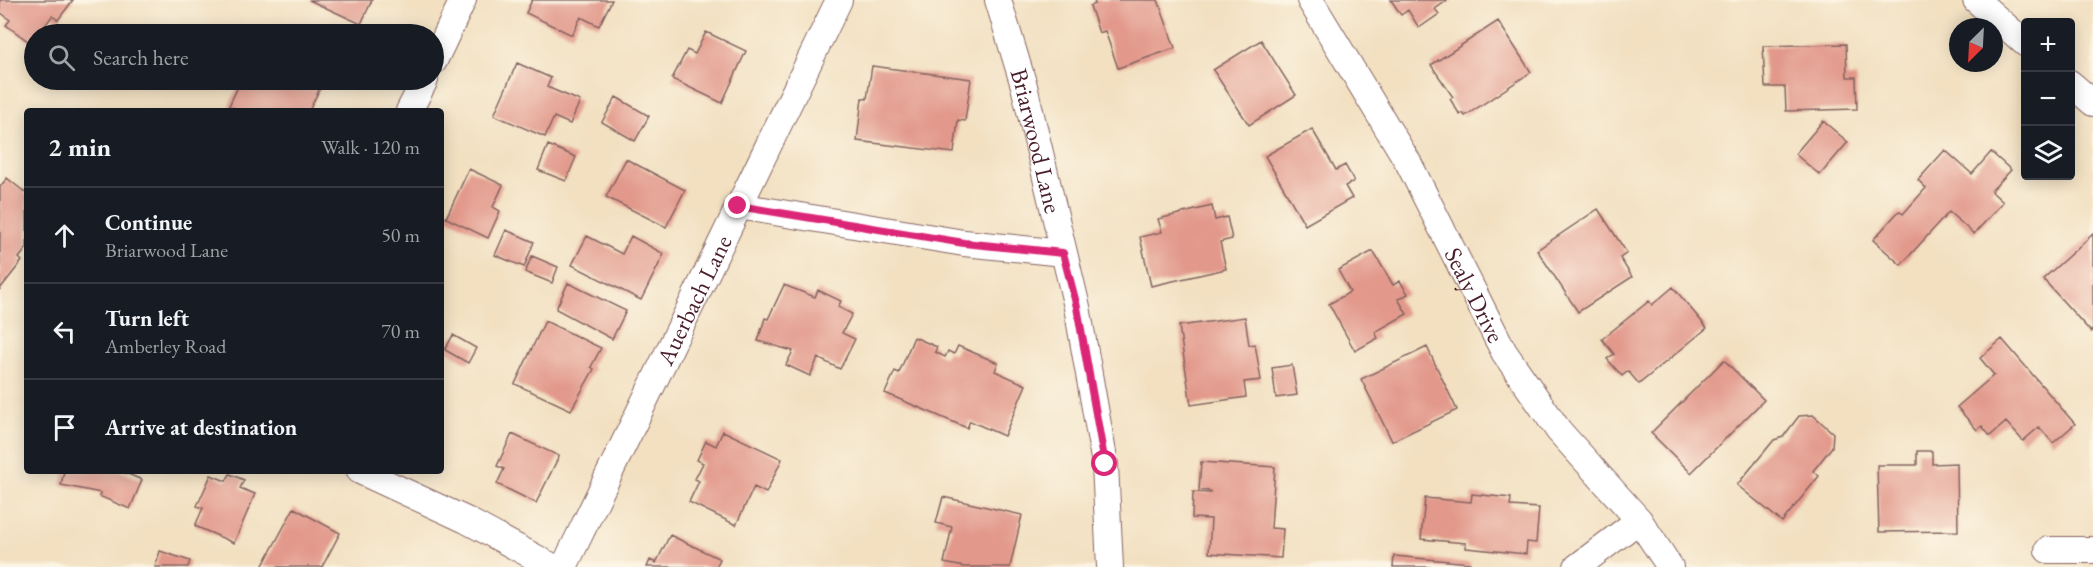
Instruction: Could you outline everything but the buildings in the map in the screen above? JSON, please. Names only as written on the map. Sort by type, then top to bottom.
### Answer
[{"type":"street","points":[[444,40],[463,0]]},
{"type":"street","name":"Auerbach Lane","points":[[564,567],[839,0]]},
{"type":"street","name":"Briarwood Lane","points":[[998,0],[1024,87],[1077,307],[1105,464],[1110,567]]},
{"type":"street","name":"Sealy Drive","points":[[1310,0],[1408,162],[1504,352],[1559,431],[1639,520],[1670,567]]},
{"type":"street","points":[[1976,0],[2021,40]]},
{"type":"street","points":[[2075,88],[2093,103]]},
{"type":"street","points":[[410,108],[419,90]]},
{"type":"street","points":[[738,206],[964,243],[1063,253]]},
{"type":"street","points":[[366,474],[466,520],[553,567]]},
{"type":"street","points":[[1577,567],[1639,520]]},
{"type":"street","points":[[2049,550],[2093,550]]},
{"type":"route","points":[[738,206],[964,243],[1063,253],[1077,307],[1105,464]]}]
